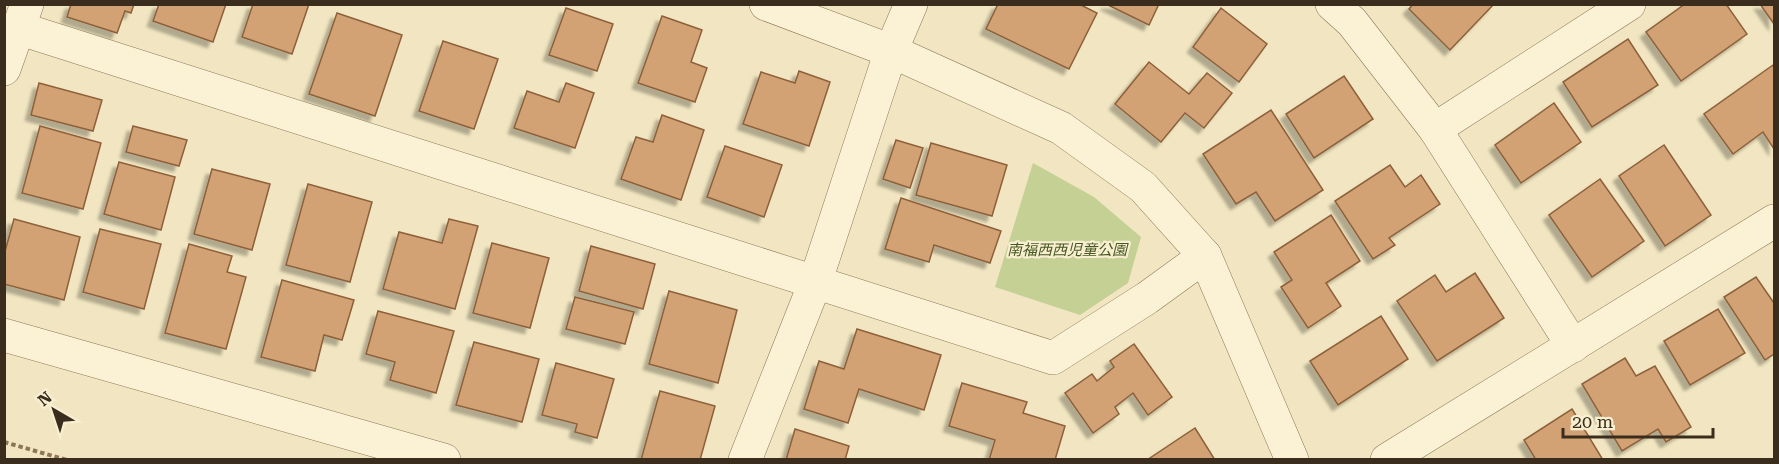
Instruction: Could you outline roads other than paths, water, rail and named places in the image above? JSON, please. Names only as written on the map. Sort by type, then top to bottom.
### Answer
[{"type":"street","points":[[766,4],[891,51],[1061,128],[1143,187],[1204,256],[1292,459]]},
{"type":"street","points":[[745,459],[815,283],[891,51],[911,4]]},
{"type":"street","points":[[1332,4],[1352,22],[1435,129],[1573,346]]},
{"type":"street","points":[[1435,129],[1629,4]]},
{"type":"street","points":[[4,69],[23,16],[815,283],[1053,358],[1147,298],[1204,256]]},
{"type":"street","points":[[1387,459],[1774,221]]},
{"type":"street","points":[[4,335],[444,459]]},
{"type":"park label","name":"南福西西児童公園","points":[[1067,250]]}]
